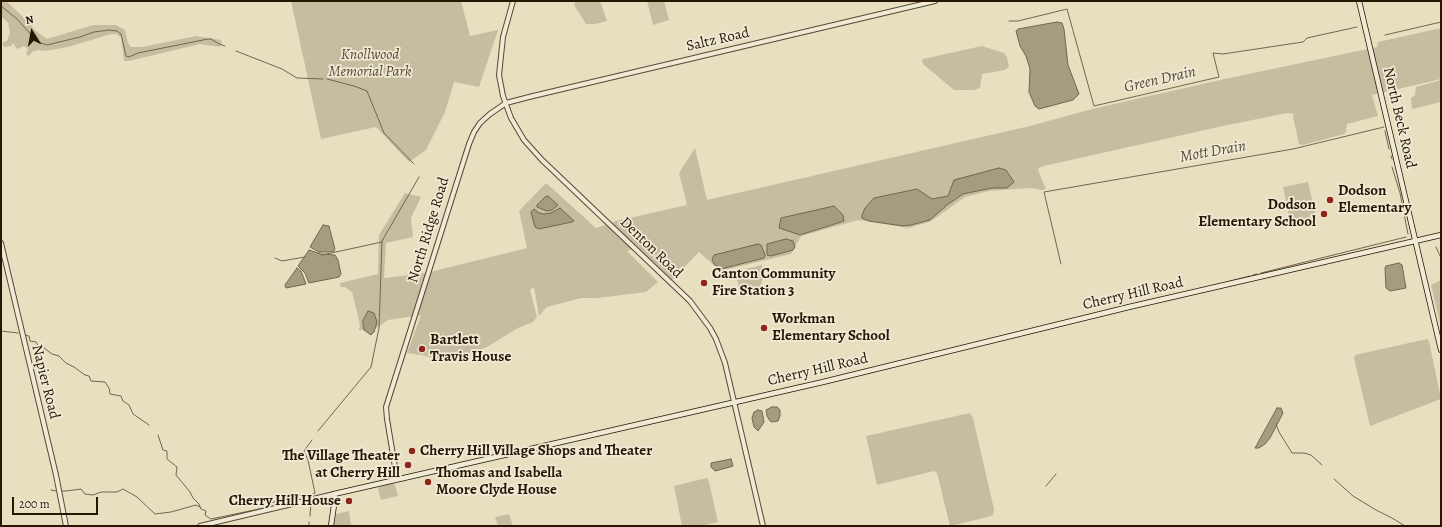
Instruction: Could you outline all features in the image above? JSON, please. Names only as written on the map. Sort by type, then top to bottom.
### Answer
[{"type":"main road","name":"North Beck Road","points":[[1359,1],[1441,350]]},
{"type":"main road","name":"Cherry Hill Road","points":[[334,494],[734,402],[1441,235]]},
{"type":"main road","points":[[331,526],[335,498],[334,494]]},
{"type":"street","points":[[506,103],[499,75],[503,37],[513,1]]},
{"type":"street","name":"Saltz Road","points":[[506,103],[935,1]]},
{"type":"street","name":"Denton Road","points":[[506,103],[513,122],[520,134],[538,156],[690,301],[704,318],[714,334],[722,352],[763,526]]},
{"type":"street","name":"North Ridge Road","points":[[397,479],[386,407],[471,138],[485,118],[506,103]]},
{"type":"street","name":"Napier Road","points":[[1,243],[54,468],[66,526]]},
{"type":"street","name":"Cherry Hill Road","points":[[200,526],[334,494]]},
{"type":"green space","points":[[1,1],[6,1],[36,31],[47,39],[93,25],[116,25],[125,30],[128,43],[131,47],[142,47],[196,36],[221,40],[222,43],[220,47],[200,44],[124,61],[121,37],[116,34],[111,34],[68,47],[45,51],[38,50],[32,52],[29,56],[26,54],[28,49],[24,46],[17,49],[13,43],[11,46],[4,47],[2,43],[7,41],[10,33],[8,23],[1,16]]},
{"type":"green space","name":"Knollwood Memorial Park","points":[[291,1],[461,1],[470,36],[498,30],[479,87],[454,82],[445,112],[426,150],[409,162],[376,127],[321,139]]},
{"type":"green space","points":[[576,1],[600,1],[607,21],[595,24],[586,24],[574,5]]},
{"type":"green space","points":[[647,1],[664,1],[669,20],[653,25]]},
{"type":"green space","points":[[1441,28],[1441,79],[1372,95],[1378,116],[1347,124],[1346,132],[1344,134],[1303,145],[1299,144],[1293,117],[1294,114],[1287,113],[1232,124],[1044,166],[1038,170],[1046,189],[1042,190],[1031,188],[989,191],[965,197],[929,222],[909,228],[858,220],[801,236],[791,254],[720,271],[699,252],[672,280],[638,248],[627,251],[658,282],[646,292],[598,298],[581,298],[547,307],[539,316],[534,287],[530,290],[537,317],[533,322],[518,328],[487,347],[461,357],[440,360],[407,353],[421,315],[388,320],[375,329],[377,322],[366,313],[363,320],[364,330],[358,330],[360,327],[359,320],[352,292],[345,287],[341,287],[340,283],[378,274],[379,235],[405,193],[421,197],[411,218],[413,237],[386,243],[384,278],[426,273],[527,248],[519,211],[546,183],[596,228],[616,221],[687,205],[679,173],[695,148],[707,200],[1030,126],[1092,109],[1377,47],[1378,42]]},
{"type":"green space","points":[[982,46],[1004,53],[1007,57],[1009,67],[1005,70],[982,74],[980,88],[974,90],[954,90],[923,64],[922,61],[923,59]]},
{"type":"green space","points":[[1441,80],[1441,102],[1412,109],[1411,98],[1415,95],[1416,87]]},
{"type":"green space","points":[[1308,182],[1317,220],[1291,225],[1283,187]]},
{"type":"green space","points":[[762,265],[763,275],[759,288],[755,292],[741,297],[736,274],[737,271]]},
{"type":"green space","points":[[1441,280],[1441,327],[1431,285]]},
{"type":"green space","points":[[1427,339],[1429,341],[1441,399],[1370,426],[1354,358],[1355,355]]},
{"type":"green space","points":[[970,413],[973,418],[994,509],[993,515],[950,526],[937,473],[934,471],[877,485],[866,436]]},
{"type":"green space","points":[[707,478],[718,522],[702,526],[682,526],[674,486]]},
{"type":"green space","points":[[393,483],[398,496],[381,500],[378,489],[379,487]]},
{"type":"green space","points":[[349,511],[351,526],[334,526],[336,514]]},
{"type":"green space","points":[[509,514],[513,526],[498,526],[495,517]]},
{"type":"shaded area","points":[[1057,22],[1062,23],[1064,29],[1068,65],[1079,94],[1073,100],[1039,109],[1035,106],[1029,92],[1030,69],[1026,56],[1020,46],[1016,31],[1018,29]]},
{"type":"shaded area","points":[[999,168],[1006,170],[1014,182],[1007,188],[992,188],[963,194],[947,205],[930,220],[903,226],[869,221],[862,218],[865,208],[874,198],[917,189],[932,199],[948,196],[954,180]]},
{"type":"shaded area","points":[[548,196],[558,205],[552,210],[547,211],[537,207],[537,205],[545,197]]},
{"type":"shaded area","points":[[834,206],[843,215],[844,221],[800,235],[779,228],[781,218]]},
{"type":"shaded area","points":[[560,208],[574,221],[539,229],[535,227],[531,212],[534,209],[539,213],[544,214],[551,213]]},
{"type":"shaded area","points":[[323,225],[329,226],[335,249],[334,251],[319,252],[310,247]]},
{"type":"shaded area","points":[[786,239],[793,241],[795,247],[793,250],[771,256],[767,255],[767,244]]},
{"type":"shaded area","points":[[758,244],[761,245],[765,255],[764,258],[721,269],[714,264],[712,259],[714,255]]},
{"type":"shaded area","points":[[309,250],[321,254],[335,255],[338,260],[341,274],[339,277],[309,283],[305,273],[298,266]]},
{"type":"shaded area","points":[[1399,263],[1402,265],[1406,288],[1390,291],[1386,288],[1385,268],[1386,266]]},
{"type":"shaded area","points":[[297,268],[301,271],[306,284],[286,288],[285,285]]},
{"type":"shaded area","points":[[368,311],[374,313],[377,322],[374,332],[371,335],[364,330],[363,325],[363,320]]},
{"type":"shaded area","points":[[772,407],[777,407],[780,410],[778,421],[772,422],[767,416],[766,410]]},
{"type":"shaded area","points":[[1277,408],[1281,408],[1283,413],[1270,438],[1259,448],[1255,448]]},
{"type":"shaded area","points":[[758,410],[762,411],[764,422],[758,431],[754,427],[752,418],[754,412]]},
{"type":"shaded area","points":[[731,459],[733,466],[715,471],[711,467],[711,463]]},
{"type":"waterway","points":[[1,6],[17,19],[34,38],[47,45],[94,32],[109,30],[117,31],[121,34],[126,56],[129,57],[138,53],[208,39],[225,46]]},
{"type":"waterway","name":"Green Drain","points":[[1009,21],[1018,21],[1067,9],[1094,106],[1219,77],[1213,53],[1223,54],[1303,42],[1307,38],[1357,27]]},
{"type":"waterway","name":"Green Drain","points":[[1385,35],[1441,22]]},
{"type":"waterway","points":[[236,51],[282,69],[297,78],[323,79]]},
{"type":"waterway","points":[[327,79],[367,91],[384,133],[414,164]]},
{"type":"waterway","name":"Mott Drain","points":[[1061,264],[1044,192],[1293,149],[1384,127]]},
{"type":"waterway","name":"Mott Drain","points":[[1385,131],[1389,149]]},
{"type":"waterway","name":"Mott Drain","points":[[1392,167],[1400,193],[1408,234]]},
{"type":"waterway","points":[[318,431],[371,367],[379,328],[382,241],[419,177]]},
{"type":"waterway","points":[[1261,273],[1406,237]]},
{"type":"waterway","points":[[322,255],[382,242]]},
{"type":"waterway","name":"Mott Drain","points":[[1436,247],[1441,258]]},
{"type":"waterway","points":[[275,258],[282,261],[305,257]]},
{"type":"waterway","points":[[1253,275],[1257,274]]},
{"type":"waterway","points":[[1227,282],[1250,276]]},
{"type":"waterway","points":[[1,331],[18,333]]},
{"type":"waterway","points":[[24,335],[29,336],[30,341],[36,342],[39,347],[59,356],[66,363],[89,376],[91,381],[105,382],[109,388],[110,394],[121,396],[123,401],[129,405],[133,414],[149,425]]},
{"type":"waterway","points":[[1276,424],[1279,432],[1292,453],[1304,453],[1311,455],[1322,465]]},
{"type":"waterway","points":[[158,435],[163,450],[167,451],[167,459],[177,467],[176,475],[199,504],[201,509],[206,511],[205,515],[211,519],[264,508],[270,503],[315,493],[308,460],[304,451],[312,440]]},
{"type":"waterway","points":[[1046,486],[1056,474]]},
{"type":"waterway","points":[[1334,479],[1353,496],[1405,526]]},
{"type":"waterway","points":[[61,491],[81,489],[85,494],[93,495],[101,492],[117,492],[123,489],[137,497],[155,514],[171,512],[196,505],[200,507]]},
{"type":"waterway","points":[[51,490],[56,491]]},
{"type":"waterway","points":[[310,516],[311,503]]},
{"type":"place","name":"Dodson Elementary","points":[[1330,200]]},
{"type":"place","name":"Dodson Elementary School","points":[[1324,214]]},
{"type":"place","name":"Canton Community Fire Station 3","points":[[704,283]]},
{"type":"place","name":"Workman Elementary School","points":[[764,328]]},
{"type":"place","name":"Bartlett Travis House","points":[[422,349]]},
{"type":"place","name":"Cherry Hill Village Shops and Theater","points":[[412,451]]},
{"type":"place","name":"The Village Theater at Cherry Hill","points":[[408,465]]},
{"type":"place","name":"Thomas and Isabella Moore Clyde House","points":[[428,482]]},
{"type":"place","name":"Cherry Hill House","points":[[349,501]]}]
